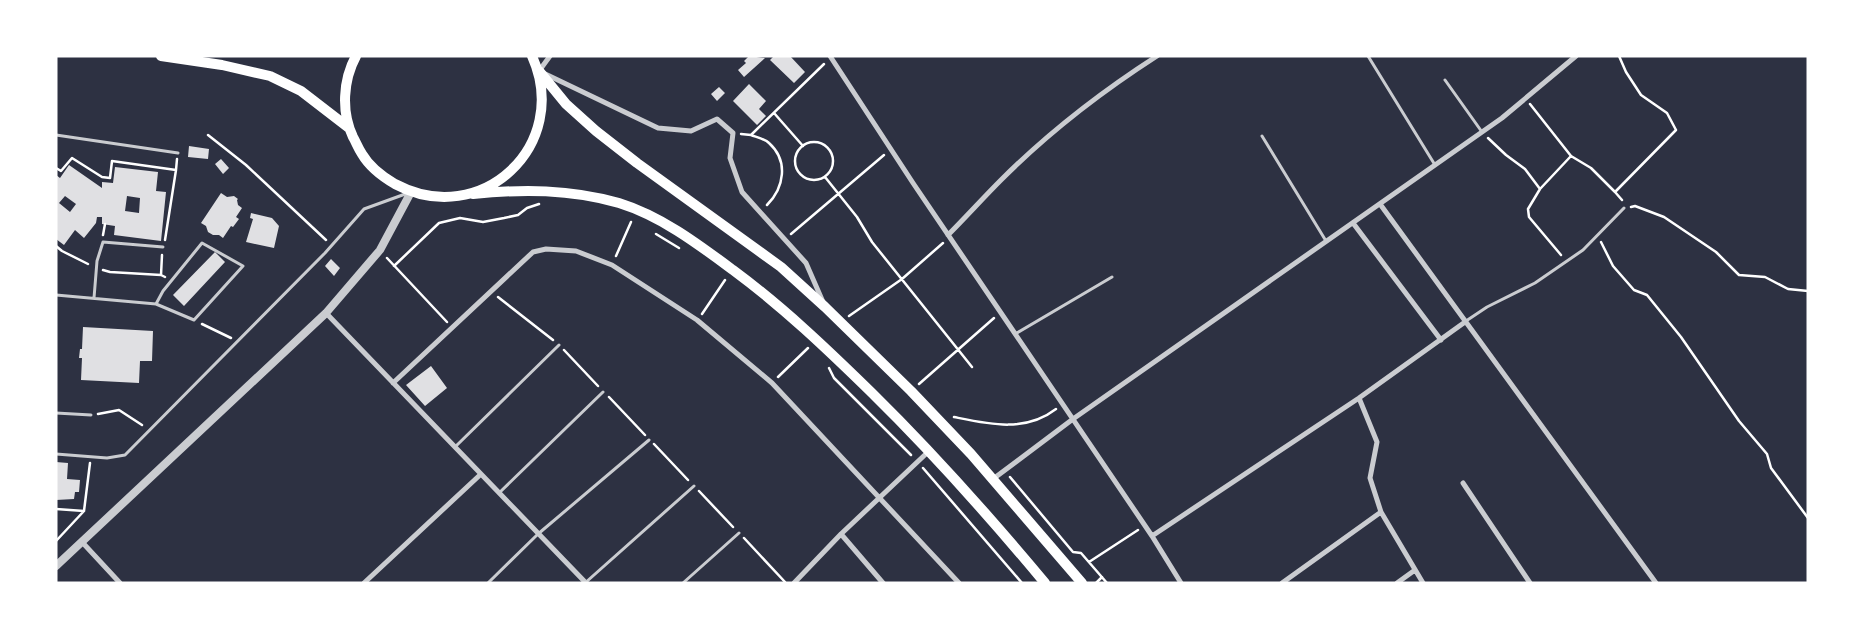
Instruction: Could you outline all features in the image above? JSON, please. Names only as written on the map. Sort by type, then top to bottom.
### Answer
[{"type":"main road","points":[[162,56],[222,65],[270,76],[301,91],[349,128]]},
{"type":"main road","points":[[356,56],[350,66],[345,97],[349,128],[362,155],[384,178],[411,192],[442,198],[515,190],[546,190],[619,203],[654,218],[704,248],[762,292],[817,340],[929,451],[1046,583]]},
{"type":"main road","points":[[532,56],[539,71],[566,104],[596,131],[636,163],[781,267],[825,307],[932,413],[993,479],[1082,583]]},
{"type":"main road","points":[[473,194],[500,180],[523,159],[538,132],[543,102],[539,71]]},
{"type":"street","points":[[550,56],[539,71],[658,128],[691,131],[717,120],[733,133],[730,158],[742,192],[806,262],[825,307]]},
{"type":"street","points":[[830,56],[1182,583]]},
{"type":"street","points":[[948,235],[1002,179],[1052,135],[1096,98],[1157,56]]},
{"type":"street","points":[[993,479],[1073,419],[1482,132],[1576,56]]},
{"type":"street","points":[[56,566],[326,313],[380,250],[411,192]]},
{"type":"street","points":[[1380,204],[1656,583]]},
{"type":"street","points":[[1352,223],[1441,340]]},
{"type":"street","points":[[393,383],[533,252],[546,249],[576,251],[612,265],[698,320],[772,383],[958,583]]},
{"type":"street","points":[[326,313],[585,583]]},
{"type":"street","points":[[1152,536],[1359,398],[1465,322]]},
{"type":"street","points":[[1359,398],[1377,442],[1370,478],[1381,512],[1423,583]]},
{"type":"street","points":[[794,583],[841,534],[929,451]]},
{"type":"street","points":[[364,583],[481,474]]},
{"type":"street","points":[[1463,483],[1530,583]]},
{"type":"street","points":[[1282,583],[1381,512]]},
{"type":"street","points":[[841,534],[883,583]]},
{"type":"street","points":[[82,542],[120,583]]},
{"type":"street","points":[[1397,583],[1415,570]]},
{"type":"lane","points":[[1368,56],[1435,165]]},
{"type":"lane","points":[[1445,80],[1482,132]]},
{"type":"lane","points":[[56,135],[178,153]]},
{"type":"lane","points":[[1262,136],[1327,241]]},
{"type":"lane","points":[[56,454],[107,458],[125,455],[332,246],[364,209],[411,192]]},
{"type":"lane","points":[[1465,322],[1487,307],[1535,283],[1583,250],[1624,208]]},
{"type":"lane","points":[[94,298],[96,268],[103,242],[163,247]]},
{"type":"lane","points":[[56,295],[156,304],[194,320],[243,266],[202,243],[172,280],[156,304]]},
{"type":"lane","points":[[1015,334],[1112,277]]},
{"type":"lane","points":[[455,447],[559,345]]},
{"type":"lane","points":[[499,493],[603,392]]},
{"type":"lane","points":[[56,413],[91,415]]},
{"type":"lane","points":[[488,583],[538,534],[649,440]]},
{"type":"lane","points":[[585,583],[694,486]]},
{"type":"lane","points":[[683,583],[739,533]]},
{"type":"path","points":[[1615,192],[1676,130],[1667,113],[1641,95],[1626,72],[1619,56]]},
{"type":"path","points":[[751,135],[825,62]]},
{"type":"path","points":[[1526,98],[1571,156],[1591,168],[1623,201],[1624,208],[1635,206],[1664,217],[1716,252],[1739,275],[1765,277],[1788,289],[1808,291]]},
{"type":"path","points":[[774,112],[803,146]]},
{"type":"path","points":[[1482,132],[1525,169],[1540,189]]},
{"type":"path","points":[[733,133],[751,135],[768,142],[777,153],[783,171],[781,184],[775,197],[759,212]]},
{"type":"path","points":[[208,135],[246,165],[332,246]]},
{"type":"path","points":[[809,143],[819,143],[828,147],[833,156],[834,166],[829,175],[820,180],[810,180],[801,176],[796,167],[796,157],[803,146],[809,143]]},
{"type":"path","points":[[784,240],[891,149]]},
{"type":"path","points":[[1566,261],[1529,217],[1528,209],[1540,189],[1571,156]]},
{"type":"path","points":[[56,168],[61,171],[72,158],[102,178],[110,178],[112,161],[176,170],[167,233],[163,247],[161,275]]},
{"type":"path","points":[[825,177],[857,217],[872,242],[972,367]]},
{"type":"path","points":[[612,265],[631,222]]},
{"type":"path","points":[[840,322],[902,279],[940,247],[948,235]]},
{"type":"path","points":[[1598,235],[1613,266],[1634,290],[1647,295],[1681,336],[1739,421],[1767,454],[1771,468],[1808,518]]},
{"type":"path","points":[[56,246],[96,268],[110,272],[161,275],[172,280]]},
{"type":"path","points":[[380,250],[452,328]]},
{"type":"path","points":[[698,320],[725,280]]},
{"type":"path","points":[[491,291],[559,345],[786,583]]},
{"type":"path","points":[[911,391],[1000,312]]},
{"type":"path","points":[[194,320],[238,341]]},
{"type":"path","points":[[772,383],[817,340]]},
{"type":"path","points":[[932,413],[994,426],[1014,425],[1052,413],[1063,404]]},
{"type":"path","points":[[91,415],[120,410],[150,430]]},
{"type":"path","points":[[56,541],[84,511],[91,457]]},
{"type":"path","points":[[1004,470],[1073,552],[1082,553],[1107,583]]},
{"type":"path","points":[[56,509],[84,511]]},
{"type":"path","points":[[1089,562],[1145,526]]},
{"type":"path","points":[[1096,583],[1102,577]]},
{"type":"building","points":[[749,56],[765,58],[744,77],[738,70],[746,63],[744,61]]},
{"type":"building","points":[[774,56],[790,56],[805,72],[794,83],[770,60]]},
{"type":"building","points":[[749,84],[766,101],[759,109],[766,116],[757,125],[733,101]]},
{"type":"building","points":[[719,87],[725,93],[717,101],[711,94]]},
{"type":"building","points":[[189,146],[209,149],[208,159],[188,157]]},
{"type":"building","points":[[221,159],[229,168],[223,174],[215,164]]},
{"type":"building","points":[[69,165],[102,188],[102,182],[113,183],[115,167],[158,172],[156,191],[166,192],[161,241],[114,235],[115,226],[102,224],[102,217],[97,217],[96,223],[84,238],[75,230],[64,245],[56,239],[56,175],[60,178]],"holes":[[[65,196],[76,204],[70,212],[59,203]],[[127,196],[140,198],[139,213],[125,211]]]},
{"type":"building","points":[[221,193],[227,197],[234,196],[238,199],[238,205],[242,208],[236,217],[239,219],[233,227],[231,226],[223,238],[208,232],[206,226],[201,223]]},
{"type":"building","points":[[251,213],[272,218],[279,226],[274,248],[246,242],[253,219],[250,218]]},
{"type":"building","points":[[215,252],[225,262],[184,306],[173,295]]},
{"type":"building","points":[[331,259],[340,268],[334,276],[325,266]]},
{"type":"building","points":[[83,327],[153,331],[152,361],[140,361],[139,383],[81,380],[82,358],[79,358],[80,349],[82,349]]},
{"type":"building","points":[[431,366],[447,388],[425,406],[406,385]]},
{"type":"building","points":[[56,462],[68,463],[67,479],[80,480],[79,492],[75,492],[74,499],[56,500]]}]
